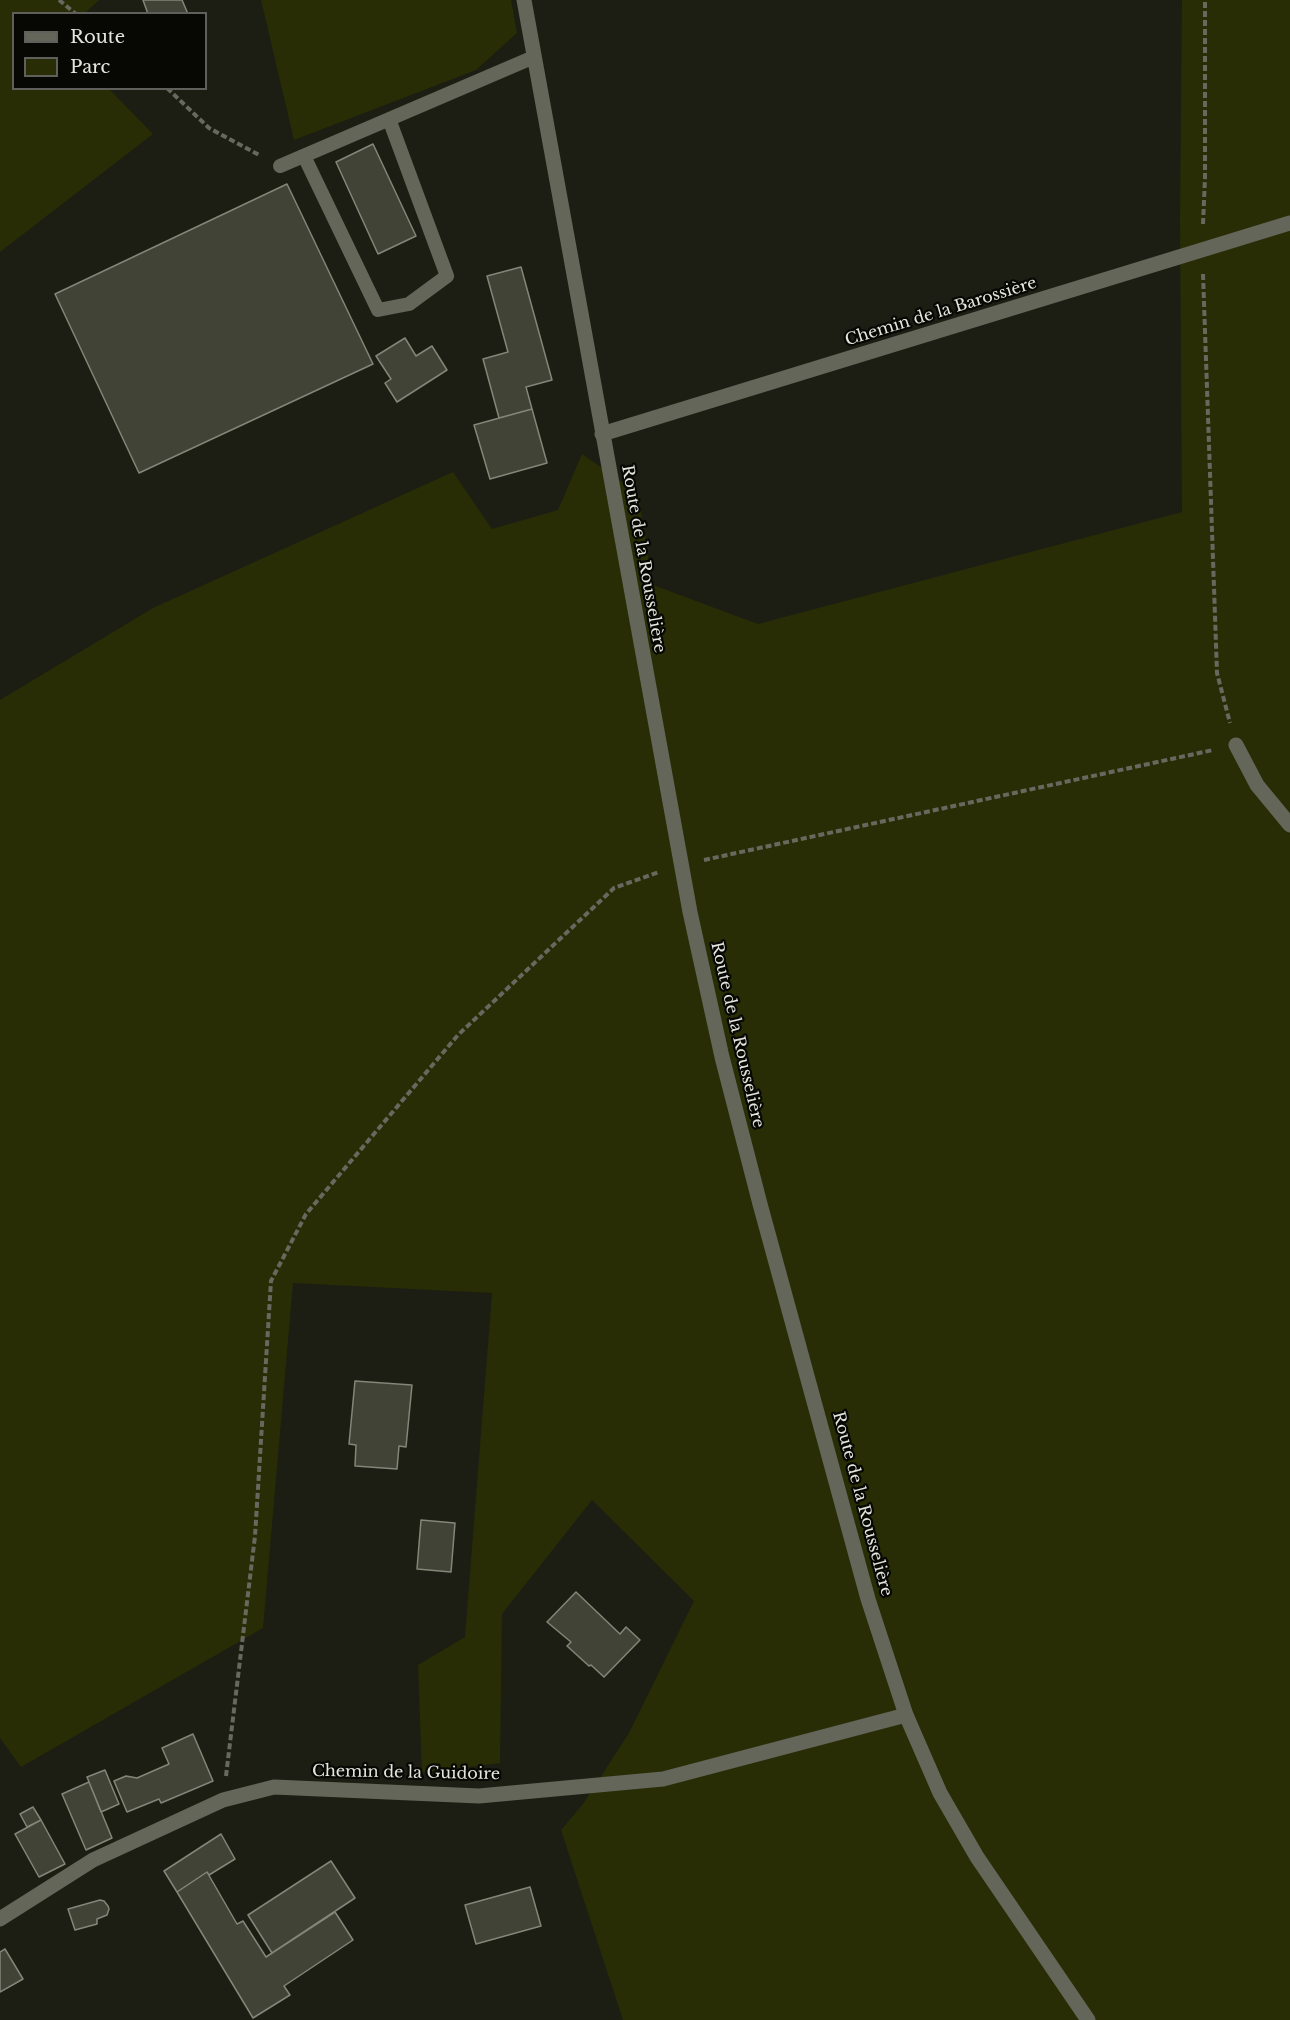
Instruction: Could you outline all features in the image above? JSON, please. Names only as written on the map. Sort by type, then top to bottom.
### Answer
[{"type":"street","name":"Route de la Rousselière","points":[[524,0],[681,865],[722,1058],[868,1599],[906,1715],[940,1792],[978,1857],[1088,2020]]},
{"type":"street","name":"Chemin de la Barossière","points":[[602,434],[1290,223]]},
{"type":"street","points":[[1236,745],[1257,785],[1290,825]]},
{"type":"street","name":"Chemin de la Guidoire","points":[[0,1919],[93,1860],[223,1800],[274,1787],[479,1796],[663,1779],[906,1715]]},
{"type":"lane","points":[[280,166],[534,57]]},
{"type":"lane","points":[[304,156],[378,310],[409,304],[447,276],[388,119]]},
{"type":"path","points":[[59,0],[74,12]]},
{"type":"path","points":[[223,1800],[255,1536],[271,1281],[306,1214],[458,1035],[614,888],[681,865],[1236,745],[1217,673],[1202,251],[1205,178],[1205,0]]},
{"type":"path","points":[[168,90],[208,128],[280,166]]},
{"type":"green space","points":[[0,0],[99,0],[86,12],[12,12],[12,90],[110,90],[153,134],[0,252]]},
{"type":"green space","points":[[261,0],[511,0],[517,33],[476,70],[294,140]]},
{"type":"green space","points":[[1182,0],[1290,0],[1290,2020],[623,2020],[561,1830],[583,1804],[629,1733],[694,1601],[592,1500],[502,1614],[500,1763],[422,1773],[418,1665],[465,1637],[492,1293],[293,1283],[263,1628],[21,1767],[0,1738],[0,700],[153,608],[453,472],[492,529],[558,510],[582,454],[638,493],[653,585],[758,624],[1182,512],[1180,218]]},
{"type":"building","points":[[143,0],[182,0],[187,12],[147,12]]},
{"type":"building","points":[[373,144],[416,236],[378,254],[336,162]]},
{"type":"building","points":[[287,184],[373,364],[139,473],[55,294]]},
{"type":"building","points":[[521,267],[552,380],[526,387],[532,409],[499,418],[483,359],[508,352],[487,276]]},
{"type":"building","points":[[405,338],[416,356],[432,346],[447,370],[397,402],[385,383],[391,379],[376,356]]},
{"type":"building","points":[[532,409],[547,463],[490,479],[474,425]]},
{"type":"building","points":[[355,1381],[412,1385],[406,1447],[399,1446],[397,1469],[355,1466],[356,1445],[349,1444]]},
{"type":"building","points":[[421,1520],[455,1523],[451,1572],[417,1569]]},
{"type":"building","points":[[576,1592],[620,1634],[626,1627],[640,1640],[604,1677],[567,1646],[571,1642],[547,1622]]},
{"type":"building","points":[[193,1734],[213,1781],[161,1803],[159,1799],[127,1812],[114,1781],[126,1776],[137,1778],[169,1764],[162,1748]]},
{"type":"building","points":[[105,1770],[119,1804],[101,1812],[87,1777]]},
{"type":"building","points":[[89,1782],[112,1838],[86,1850],[62,1794]]},
{"type":"building","points":[[33,1807],[41,1820],[27,1827],[20,1814]]},
{"type":"building","points":[[41,1820],[65,1864],[39,1877],[15,1834]]},
{"type":"building","points":[[221,1834],[235,1859],[209,1875],[207,1872],[177,1892],[164,1871]]},
{"type":"building","points":[[331,1861],[355,1898],[272,1953],[248,1915]]},
{"type":"building","points":[[207,1872],[237,1924],[243,1921],[266,1957],[335,1912],[353,1940],[284,1986],[290,1995],[253,2018],[177,1892]]},
{"type":"building","points":[[530,1887],[541,1926],[476,1944],[465,1905]]},
{"type":"building","points":[[100,1900],[108,1906],[107,1915],[97,1919],[97,1924],[75,1930],[68,1909]]},
{"type":"building","points":[[5,1949],[23,1979],[0,1992],[0,1952]]}]
